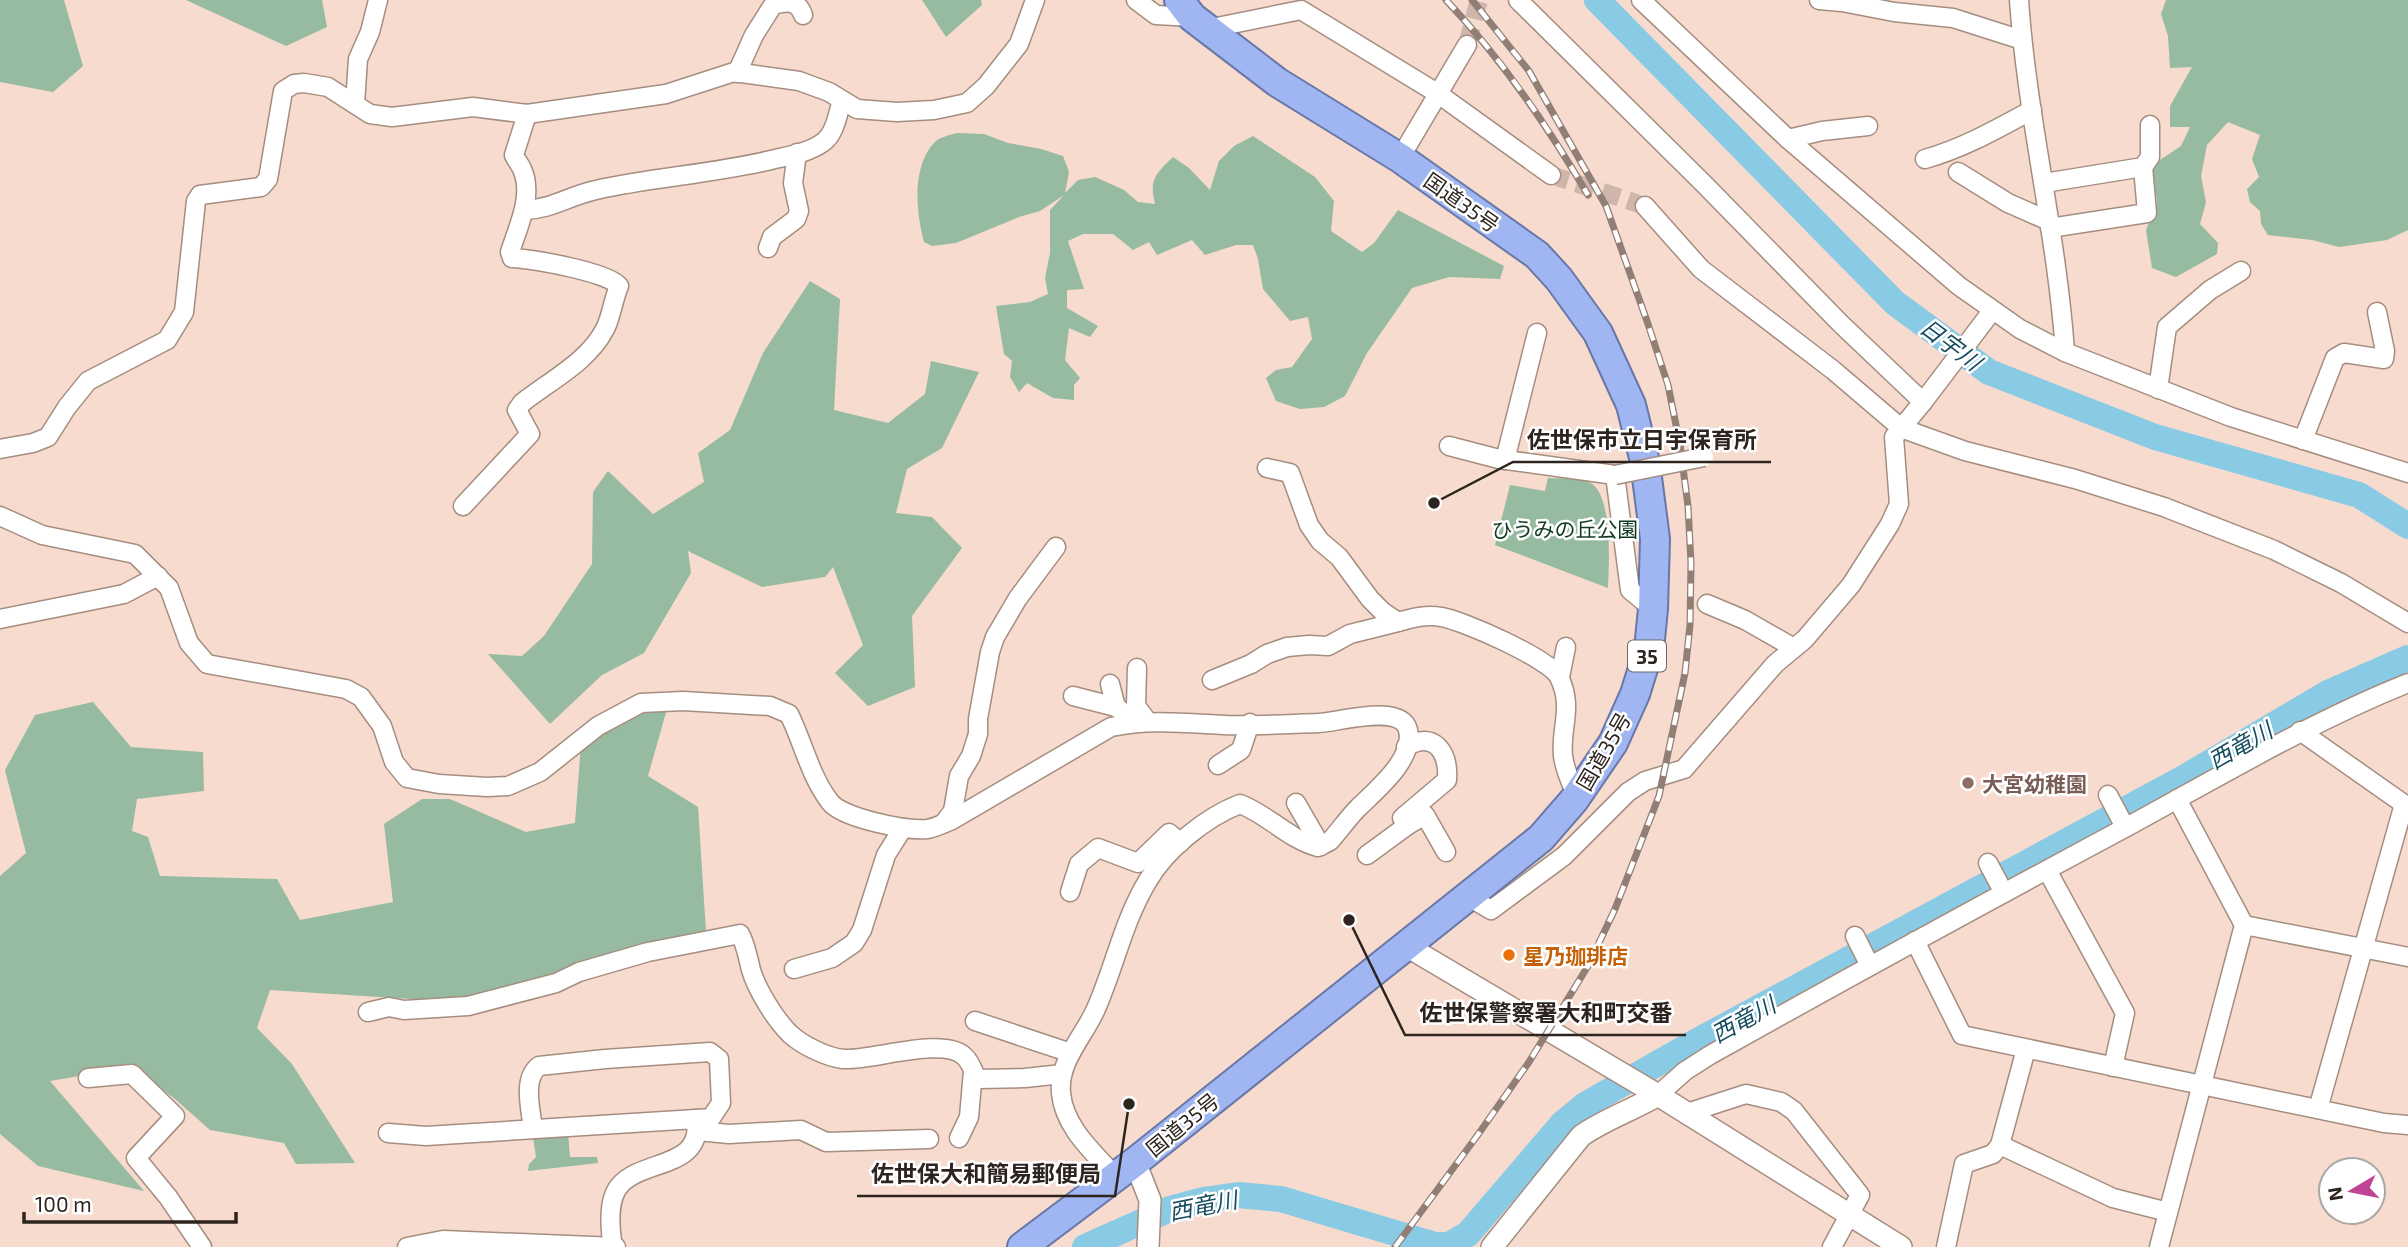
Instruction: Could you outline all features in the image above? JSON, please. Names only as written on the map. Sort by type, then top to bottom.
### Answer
[{"type":"highway","name":"国道35号","points":[[1022,1247],[1125,1169],[1541,838],[1577,797],[1612,743],[1635,694],[1649,649],[1655,539],[1645,462],[1631,405],[1598,333],[1559,279],[1537,255],[1400,158],[1277,82],[1193,15]]},
{"type":"street","points":[[355,104],[358,59],[370,32],[378,0]]},
{"type":"street","points":[[0,449],[33,443],[48,437],[88,381],[167,340],[184,312],[196,201],[200,195],[261,187],[268,179],[283,91],[294,84],[328,87],[370,114],[392,117],[473,107],[527,114],[666,94],[737,73],[799,81],[829,92],[858,109],[897,112],[934,110],[967,103],[986,86],[1019,44],[1035,0]]},
{"type":"street","points":[[1136,0],[1157,15],[1301,10],[1437,93],[1551,175]]},
{"type":"street","points":[[1518,0],[1841,324],[1923,401]]},
{"type":"street","points":[[1641,0],[1788,139],[1959,286],[2020,329],[2065,352],[2231,417],[2408,473]]},
{"type":"street","points":[[1819,0],[1954,18],[2022,40]]},
{"type":"street","points":[[2019,0],[2022,40],[2062,306],[2065,352]]},
{"type":"street","points":[[737,73],[754,35],[773,5],[793,2],[801,8],[803,15]]},
{"type":"street","points":[[1400,158],[1467,45]]},
{"type":"street","points":[[524,210],[543,209],[594,190],[656,178],[739,168],[797,153],[823,143],[830,135],[842,100]]},
{"type":"street","points":[[1925,159],[1974,142],[2032,110]]},
{"type":"street","points":[[463,506],[530,433],[517,410],[522,403],[594,347],[607,326],[611,304],[619,286],[613,280],[565,266],[512,258],[510,252],[524,210],[526,183],[522,167],[514,155],[527,114]]},
{"type":"street","points":[[1958,172],[2050,225],[2147,213],[2143,167],[2150,157],[2150,125]]},
{"type":"street","points":[[1788,139],[1822,131],[1868,126]]},
{"type":"street","points":[[768,248],[772,237],[796,219],[799,211],[793,183],[797,153]]},
{"type":"street","points":[[2044,183],[2143,167]]},
{"type":"street","points":[[1645,206],[1702,269],[1833,370],[1901,428],[1965,451],[2075,479],[2189,517],[2274,550],[2341,583],[2408,623]]},
{"type":"street","points":[[2158,389],[2167,327],[2210,289],[2241,271]]},
{"type":"street","points":[[1467,896],[1491,910],[1564,856],[1628,792],[1645,781],[1684,769],[1775,664],[1805,639],[1851,585],[1899,505],[1894,437],[1992,311]]},
{"type":"street","points":[[2303,440],[2334,358],[2344,353],[2384,359],[2385,351],[2377,312]]},
{"type":"street","points":[[1505,460],[1537,333]]},
{"type":"street","points":[[1449,446],[1505,460],[1615,475],[1704,457]]},
{"type":"street","points":[[1267,468],[1290,473],[1310,525],[1320,541],[1339,556],[1370,599],[1398,622]]},
{"type":"street","points":[[1615,475],[1630,590],[1653,609]]},
{"type":"street","points":[[0,516],[42,535],[135,554],[169,588],[189,643],[207,664],[346,688],[361,697],[382,726],[394,762],[407,778],[439,784],[487,788],[508,786],[540,772],[598,726],[641,703],[683,701],[770,706],[789,714],[831,804],[853,815],[903,828],[928,829],[944,823],[1037,769],[1081,747],[1111,727],[1142,722],[1284,725],[1395,716],[1408,728],[1406,747],[1390,776],[1330,841],[1318,847],[1302,843],[1264,815],[1240,804],[1208,820],[1180,844],[1147,880],[1095,1011],[1062,1074],[1060,1091],[1064,1114],[1077,1134],[1125,1169],[1150,1200],[1149,1240]]},
{"type":"street","points":[[944,823],[953,811],[959,776],[971,756],[978,734],[978,719],[995,638],[1018,598],[1056,547]]},
{"type":"street","points":[[0,619],[124,594],[158,576]]},
{"type":"street","points":[[1707,604],[1745,620],[1794,648]]},
{"type":"street","points":[[1212,680],[1287,647],[1328,646],[1350,634],[1437,616],[1453,619],[1483,631],[1535,657],[1555,670],[1560,677]]},
{"type":"street","points":[[1566,647],[1560,677],[1567,713],[1563,755],[1577,797]]},
{"type":"street","points":[[1137,668],[1136,706],[1142,722]]},
{"type":"street","points":[[1492,1247],[1581,1136],[1598,1124],[1638,1107],[1649,1090],[1868,962],[1915,941],[2002,889],[2047,870],[2123,822],[2177,799],[2300,731],[2408,682]]},
{"type":"street","points":[[1110,684],[1116,707]]},
{"type":"street","points":[[1080,692],[1116,707],[1142,722]]},
{"type":"street","points":[[1218,765],[1241,750],[1250,723]]},
{"type":"street","points":[[2300,731],[2406,805],[2318,1108]]},
{"type":"street","points":[[1406,747],[1426,740],[1437,746],[1447,758],[1448,769],[1447,780],[1402,818],[1408,825]]},
{"type":"street","points":[[2109,796],[2123,822]]},
{"type":"street","points":[[2159,1247],[2244,925],[2177,799]]},
{"type":"street","points":[[1296,803],[1321,846]]},
{"type":"street","points":[[1367,855],[1425,815],[1446,852]]},
{"type":"street","points":[[794,969],[832,957],[854,943],[862,930],[886,855],[903,828]]},
{"type":"street","points":[[1070,891],[1079,864],[1098,848],[1139,863],[1169,833],[1180,844]]},
{"type":"street","points":[[1989,864],[2002,889]]},
{"type":"street","points":[[2047,870],[2124,1013],[2113,1067]]},
{"type":"street","points":[[2244,925],[2408,957]]},
{"type":"street","points":[[368,1012],[389,1007],[404,1010],[468,1006],[556,983],[579,972],[648,952],[740,934],[752,973],[774,1015],[791,1035],[813,1048],[840,1059],[858,1059],[912,1050],[954,1050],[965,1056],[977,1079],[1062,1074]]},
{"type":"street","points":[[1856,938],[1868,962]]},
{"type":"street","points":[[1915,941],[1962,1035],[2384,1123],[2408,1125]]},
{"type":"street","points":[[1405,945],[1687,1113],[1901,1247]]},
{"type":"street","points":[[975,1021],[1071,1053]]},
{"type":"street","points":[[1946,1247],[1964,1164],[1993,1154],[2000,1145],[2026,1049]]},
{"type":"street","points":[[407,1247],[443,1240],[615,1247],[610,1231],[614,1195],[619,1186],[637,1174],[683,1155],[690,1149],[697,1125],[711,1118],[721,1103],[719,1059],[710,1052],[539,1066],[532,1071],[529,1082],[533,1129]]},
{"type":"street","points":[[959,1138],[969,1117],[973,1071]]},
{"type":"street","points":[[88,1078],[132,1074],[175,1116],[136,1158],[169,1197],[202,1247]]},
{"type":"street","points":[[1687,1113],[1745,1094],[1781,1102],[1794,1111],[1860,1195],[1832,1247]]},
{"type":"street","points":[[388,1133],[426,1136],[533,1129],[697,1125],[729,1134],[801,1130],[826,1142],[929,1139]]},
{"type":"street","points":[[2000,1145],[2113,1198],[2168,1212]]},
{"type":"green space","points":[[0,0],[64,0],[83,66],[53,92],[0,82]]},
{"type":"green space","points":[[186,0],[322,0],[327,27],[286,46]]},
{"type":"green space","points":[[922,0],[981,0],[982,5],[946,37]]},
{"type":"green space","points":[[2166,0],[2408,0],[2408,230],[2387,240],[2339,247],[2312,240],[2268,235],[2261,224],[2260,211],[2250,202],[2247,189],[2259,177],[2252,159],[2260,135],[2228,122],[2207,145],[2201,176],[2206,202],[2200,224],[2218,243],[2217,254],[2176,277],[2152,268],[2146,230],[2157,202],[2152,171],[2157,162],[2181,146],[2190,127],[2170,127],[2170,106],[2192,67],[2170,68],[2168,36],[2161,14]]},
{"type":"green space","points":[[957,133],[984,134],[1008,143],[1063,156],[1069,172],[1065,193],[1078,180],[1095,177],[1124,190],[1138,202],[1155,204],[1153,183],[1173,157],[1189,168],[1210,190],[1219,161],[1234,146],[1253,136],[1315,177],[1334,201],[1331,231],[1362,252],[1374,243],[1398,210],[1504,266],[1500,279],[1449,277],[1412,288],[1367,353],[1345,396],[1324,407],[1300,409],[1276,401],[1266,378],[1276,370],[1292,367],[1312,339],[1308,317],[1290,321],[1263,289],[1253,245],[1236,245],[1205,255],[1192,240],[1157,255],[1149,242],[1133,250],[1113,234],[1083,234],[1068,241],[1084,289],[1067,290],[1067,308],[1098,326],[1090,337],[1069,328],[1065,360],[1080,378],[1074,385],[1074,400],[1053,398],[1027,383],[1019,392],[1010,377],[1012,361],[1004,354],[996,306],[1030,302],[1048,294],[1045,278],[1050,253],[1050,210],[1064,195],[1040,211],[956,243],[932,246],[924,242],[918,203],[922,163],[936,141]]},
{"type":"green space","points":[[810,281],[840,299],[834,410],[888,423],[925,394],[931,361],[979,372],[942,448],[907,469],[896,513],[932,517],[962,548],[912,616],[915,687],[868,706],[835,673],[863,645],[833,567],[825,577],[762,587],[688,551],[691,573],[644,653],[602,675],[550,724],[488,654],[522,656],[544,636],[592,564],[593,492],[608,471],[653,514],[704,482],[698,453],[730,430],[763,353]]},
{"type":"green space","name":"ひうみの丘公園","points":[[1548,478],[1582,479],[1591,483],[1598,491],[1603,502],[1608,532],[1608,588],[1495,545],[1510,485],[1545,491]]},
{"type":"green space","points":[[651,701],[667,709],[648,776],[698,807],[706,932],[600,964],[521,982],[489,1004],[270,990],[257,1028],[292,1064],[355,1163],[296,1164],[284,1143],[210,1130],[133,1067],[50,1081],[144,1191],[38,1166],[0,1134],[0,876],[26,853],[5,770],[35,715],[93,702],[131,747],[203,752],[204,791],[137,799],[132,831],[148,837],[160,876],[277,879],[300,920],[393,902],[384,824],[422,799],[450,799],[526,832],[575,823],[581,744]]},
{"type":"green space","points":[[568,1133],[570,1157],[597,1157],[598,1163],[528,1171],[529,1164],[536,1157],[533,1137]]},
{"type":"waterway","name":"日宇川","points":[[1597,0],[1895,303],[1989,372],[2155,437],[2359,495],[2408,526]]},
{"type":"waterway","name":"西竜川","points":[[1085,1247],[1170,1209],[1203,1200],[1238,1195],[1281,1199],[1435,1245],[1449,1245],[1468,1234],[1563,1123],[1585,1105],[1690,1045],[2182,779],[2328,693],[2408,658]]},
{"type":"tunnel","points":[[1467,45],[1479,0]]},
{"type":"tunnel","points":[[1551,175],[1645,206]]},
{"type":"railway","points":[[1446,0],[1523,93],[1588,195]]},
{"type":"railway","points":[[1395,1247],[1529,1062],[1588,966],[1615,909],[1659,796],[1685,673],[1690,625],[1688,506],[1680,445],[1668,385],[1648,324],[1606,206],[1529,71],[1472,0]]},
{"type":"place","name":"佐世保市立日宇保育所","points":[[1434,503]]},
{"type":"place","name":"大宮幼稚園","points":[[1968,783]]},
{"type":"place","name":"佐世保警察署大和町交番","points":[[1349,920]]},
{"type":"place","name":"星乃珈琲店","points":[[1509,955]]},
{"type":"place","name":"佐世保大和簡易郵便局","points":[[1129,1104]]}]
